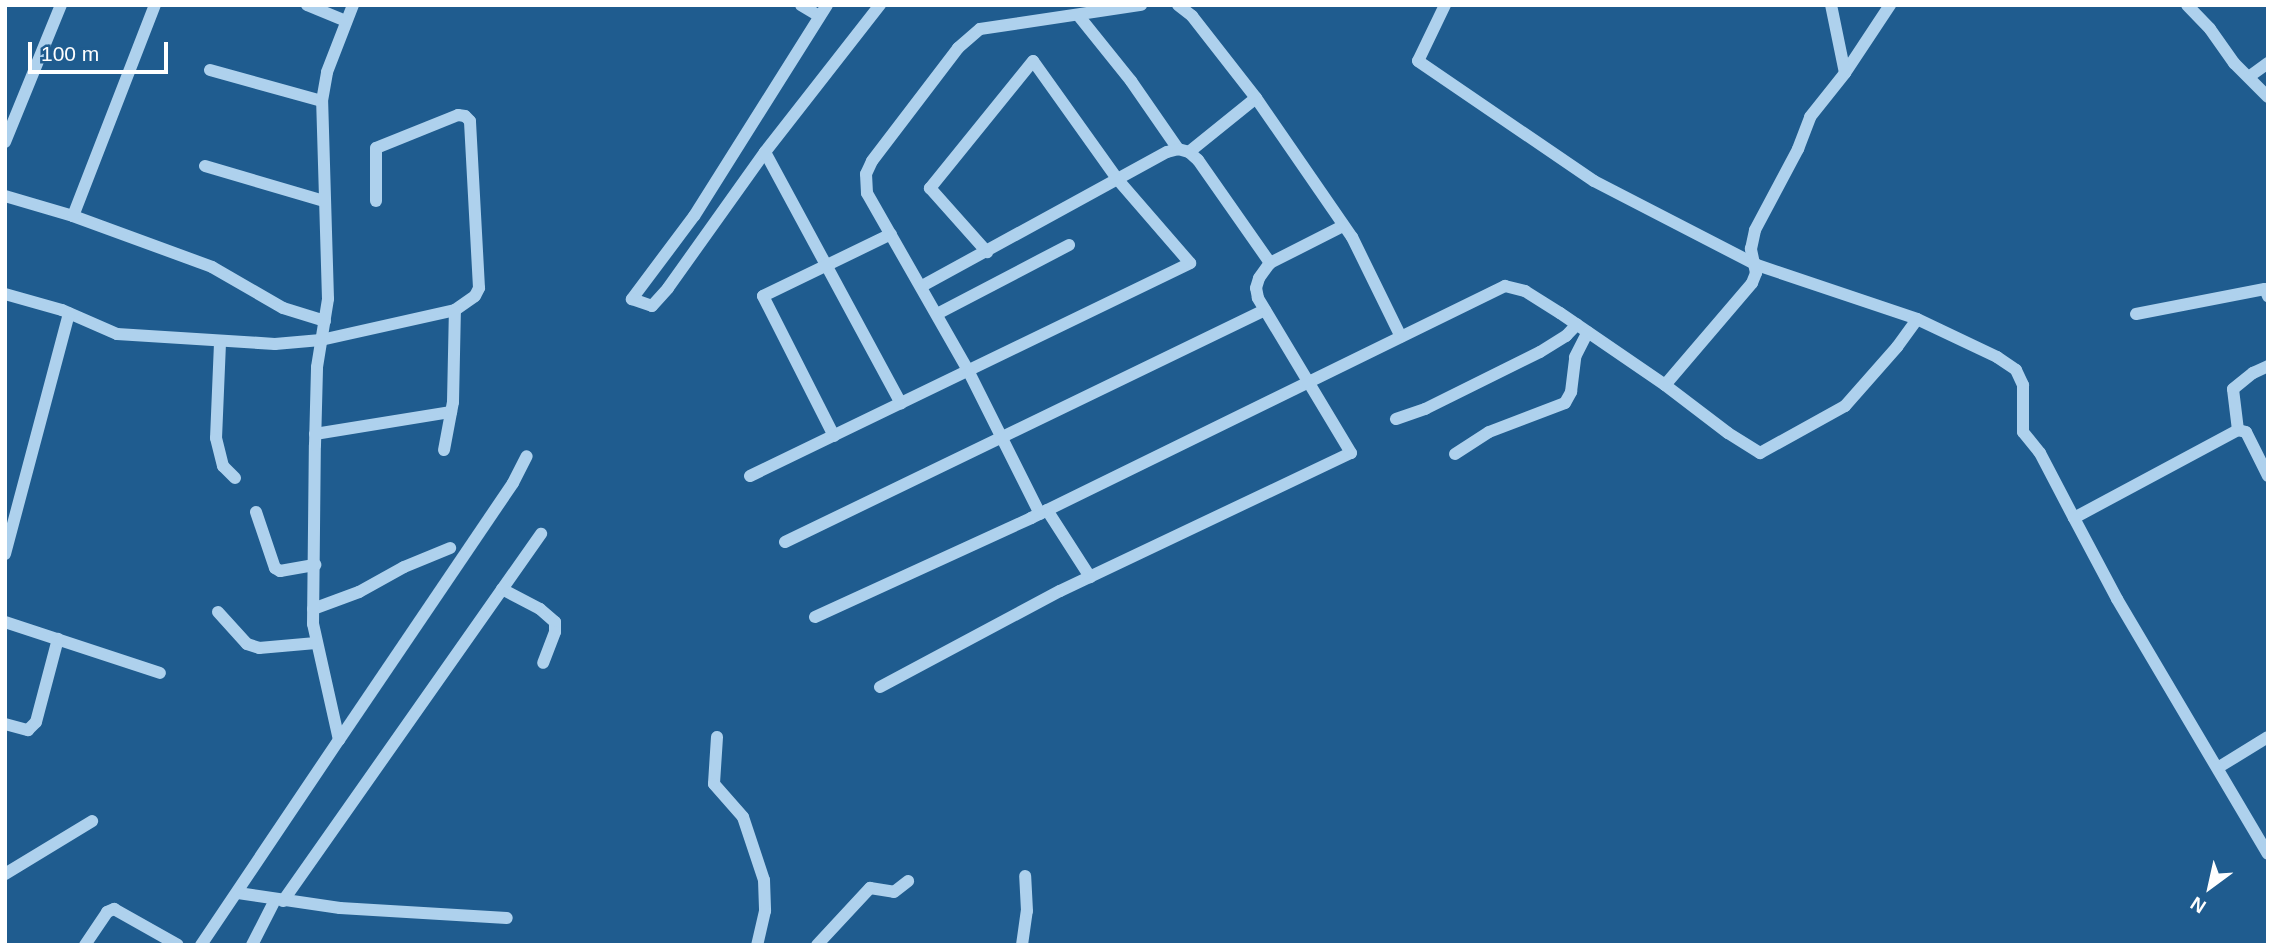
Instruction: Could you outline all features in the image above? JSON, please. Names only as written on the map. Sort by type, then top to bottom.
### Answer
[{"type":"street","points":[[5,142],[61,5]]},
{"type":"street","points":[[74,216],[155,5]]},
{"type":"street","points":[[307,5],[346,22]]},
{"type":"street","points":[[339,740],[316,643],[313,609],[315,434],[321,340],[328,299],[322,101],[327,72],[353,5]]},
{"type":"street","points":[[801,5],[823,11],[694,216],[632,299],[652,306],[765,152],[880,5]]},
{"type":"street","points":[[1090,577],[1043,512],[922,286],[867,193],[866,174],[872,161],[958,48],[974,33],[990,26],[1141,5]]},
{"type":"street","points":[[1178,5],[1192,16],[1256,98],[1352,237],[1401,337]]},
{"type":"street","points":[[1445,5],[1418,61],[1594,181],[1757,265],[1917,318],[1997,357],[2016,370],[2023,385],[2023,432],[2074,518],[2117,599],[2219,767],[2268,854]]},
{"type":"street","points":[[1831,5],[1845,73]]},
{"type":"street","points":[[1665,385],[1752,283],[1757,265],[1751,249],[1755,230],[1798,149],[1811,117],[1845,73],[1890,5]]},
{"type":"street","points":[[2188,5],[2210,29],[2234,63],[2250,76],[2268,97]]},
{"type":"street","points":[[1077,15],[1183,150],[1205,170],[1270,263]]},
{"type":"street","points":[[750,476],[1190,263],[1118,180],[1033,61],[930,188],[987,252]]},
{"type":"street","points":[[2250,76],[2268,63]]},
{"type":"street","points":[[210,70],[322,101]]},
{"type":"street","points":[[922,286],[1167,152],[1183,150],[1256,98]]},
{"type":"street","points":[[5,294],[69,313],[117,334],[275,345],[321,340],[455,310],[475,296],[479,288],[470,121],[458,115],[376,148],[376,201]]},
{"type":"street","points":[[765,152],[901,404]]},
{"type":"street","points":[[205,166],[324,201]]},
{"type":"street","points":[[5,196],[74,216],[212,267],[283,308],[325,321]]},
{"type":"street","points":[[880,687],[1090,577],[1351,453],[1265,310],[1256,288],[1259,278],[1270,263],[1343,226]]},
{"type":"street","points":[[834,436],[763,296],[891,234]]},
{"type":"street","points":[[937,314],[1069,245]]},
{"type":"street","points":[[815,617],[1043,512],[1505,286],[1525,291],[1583,328],[1728,433],[1760,453],[1846,406],[1897,347],[1917,318]]},
{"type":"street","points":[[2136,314],[2265,289],[2268,296]]},
{"type":"street","points":[[444,450],[451,412],[455,310]]},
{"type":"street","points":[[785,542],[1265,310]]},
{"type":"street","points":[[5,554],[69,313]]},
{"type":"street","points":[[1396,419],[1425,409],[1583,328]]},
{"type":"street","points":[[1455,454],[1489,432],[1565,403],[1571,392],[1574,357],[1583,328]]},
{"type":"street","points":[[220,343],[216,438],[223,466],[235,478]]},
{"type":"street","points":[[2238,430],[2234,390],[2253,373],[2268,366]]},
{"type":"street","points":[[315,434],[451,412]]},
{"type":"street","points":[[2074,518],[2238,430],[2246,432],[2268,476]]},
{"type":"street","points":[[201,945],[238,893],[287,813],[513,484],[527,456]]},
{"type":"street","points":[[256,512],[275,568],[280,571],[315,565]]},
{"type":"street","points":[[252,945],[279,900],[541,534]]},
{"type":"street","points":[[313,609],[359,592],[404,567],[450,548]]},
{"type":"street","points":[[502,589],[540,609],[555,622],[555,632],[543,663]]},
{"type":"street","points":[[218,612],[247,644],[259,648],[316,643]]},
{"type":"street","points":[[5,622],[160,673]]},
{"type":"street","points":[[5,724],[28,730],[36,722],[58,639]]},
{"type":"street","points":[[717,737],[714,784],[744,817],[764,880],[765,911],[757,945]]},
{"type":"street","points":[[2219,767],[2268,737]]},
{"type":"street","points":[[5,874],[92,821]]},
{"type":"street","points":[[1023,945],[1027,911],[1025,876]]},
{"type":"street","points":[[817,945],[870,888],[894,892],[908,881]]},
{"type":"street","points":[[238,893],[340,908],[506,918]]},
{"type":"street","points":[[85,945],[107,912],[114,909],[178,945]]}]
